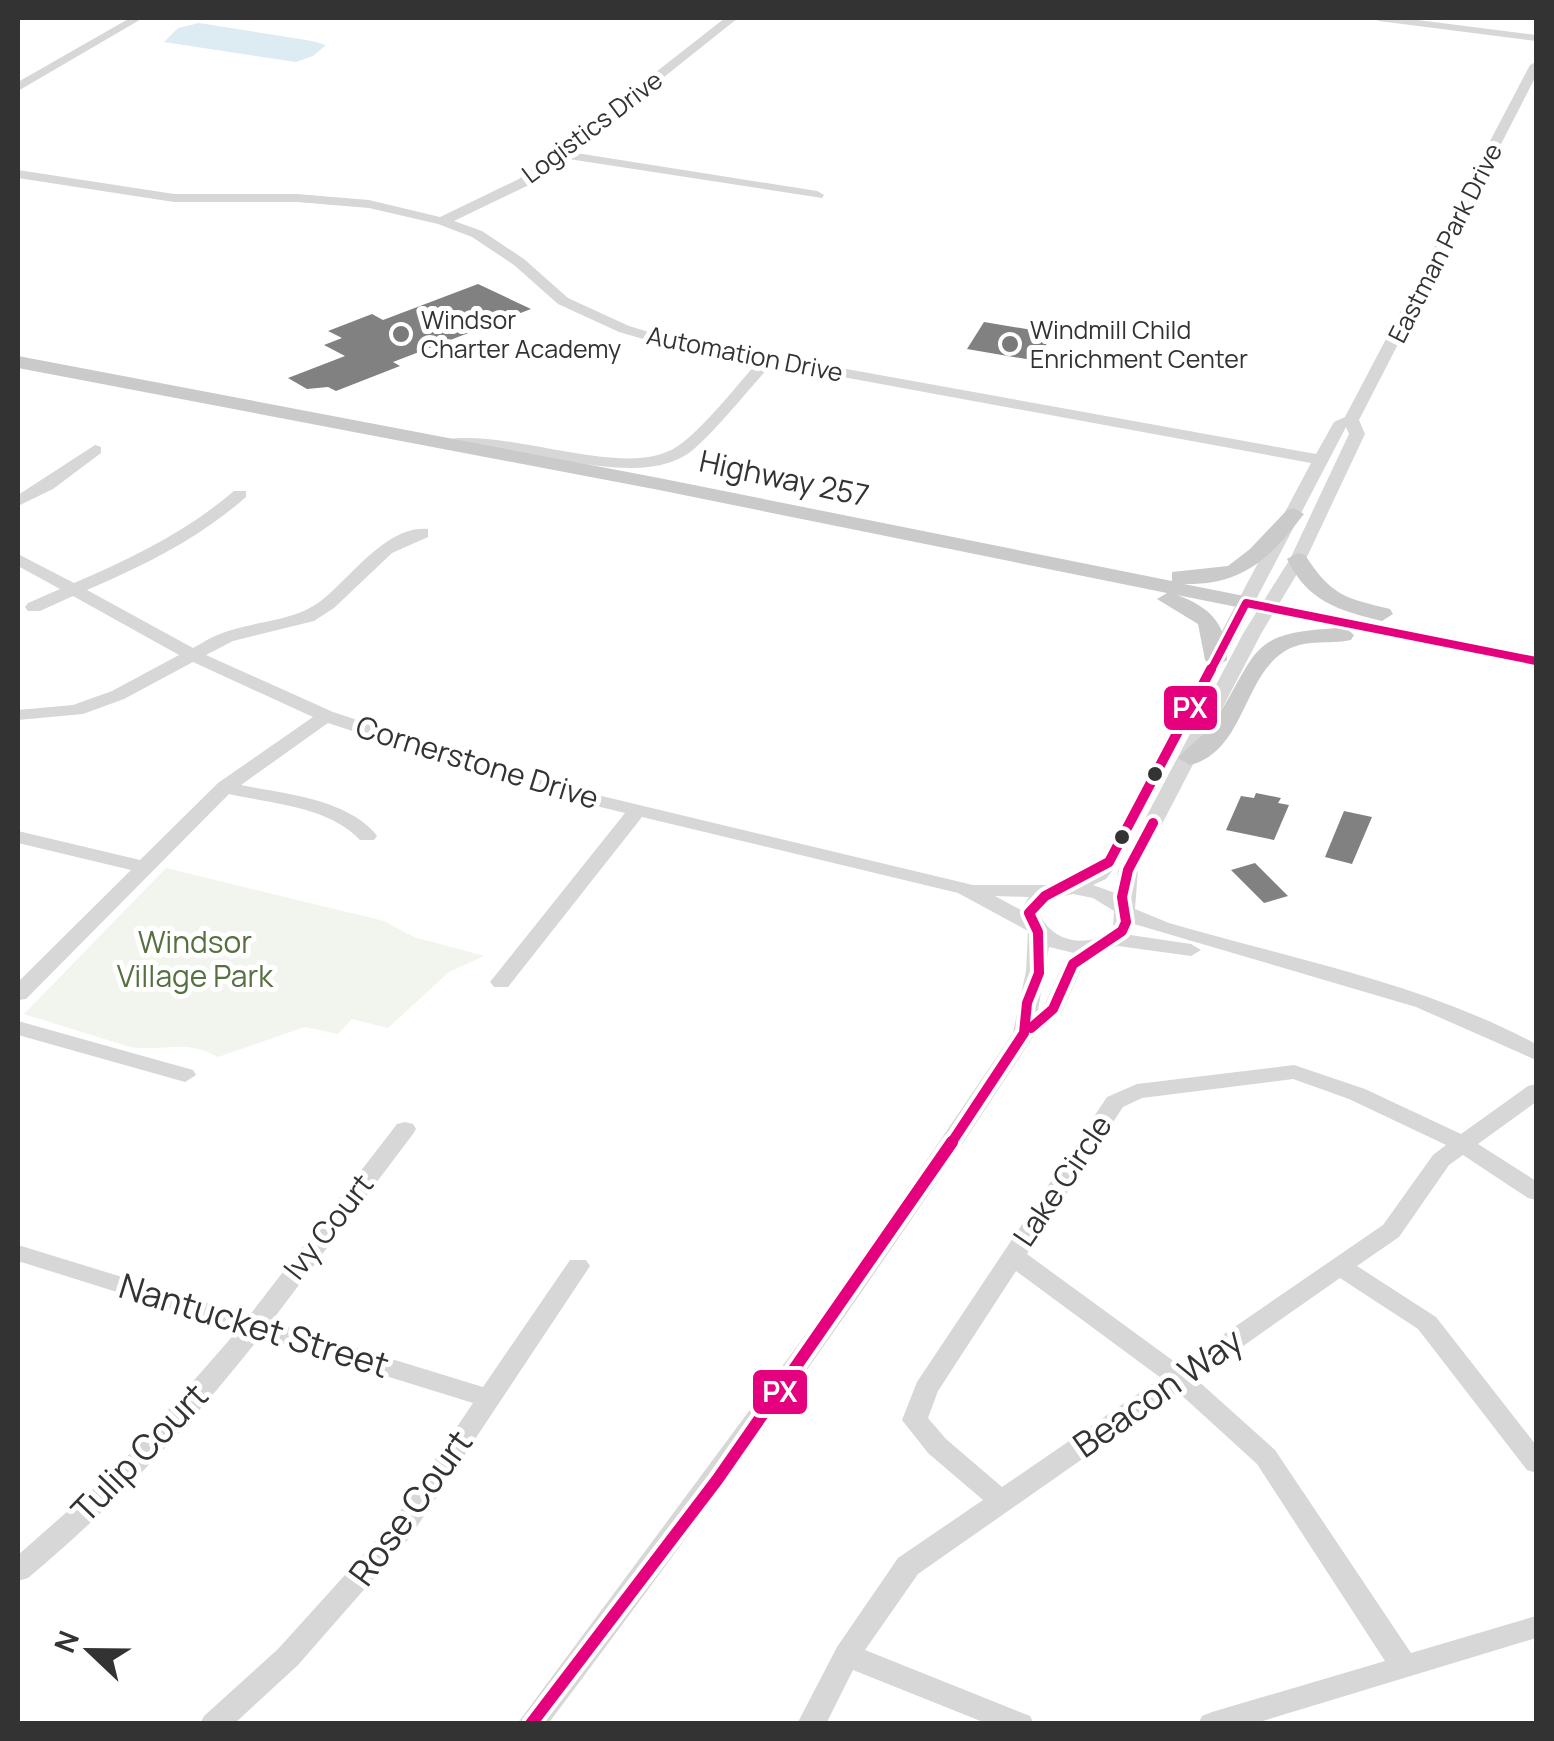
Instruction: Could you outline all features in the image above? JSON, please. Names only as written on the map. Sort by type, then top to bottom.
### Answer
[{"type":"main road","name":"Highway 257","points":[[18,362],[1536,658]]},
{"type":"main road","points":[[1033,560],[1098,562],[1179,577],[1210,578],[1252,563],[1265,541],[1294,514]]},
{"type":"main road","points":[[921,538],[984,562],[1149,595],[1194,608],[1212,623],[1217,640],[1216,660]]},
{"type":"main road","points":[[1298,560],[1311,587],[1331,600],[1487,636],[1536,658]]},
{"type":"main road","points":[[1190,758],[1213,744],[1264,654],[1296,636],[1343,635],[1536,671]]},
{"type":"street","points":[[112,18],[135,19]]},
{"type":"street","name":"Logistics Drive","points":[[442,220],[524,182],[732,18]]},
{"type":"street","points":[[1379,18],[1536,38]]},
{"type":"street","points":[[18,87],[135,19]]},
{"type":"street","name":"Eastman Park Drive","points":[[1107,942],[1122,932],[1128,870],[1190,758],[1294,514],[1339,425],[1350,420],[1536,65]]},
{"type":"street","points":[[562,154],[817,196]]},
{"type":"street","name":"Automation Drive","points":[[18,174],[174,198],[297,198],[369,204],[442,220],[477,234],[519,262],[563,301],[657,339],[1321,460]]},
{"type":"street","points":[[659,484],[686,448],[768,360]]},
{"type":"street","name":"Eastman Park Drive","points":[[1060,890],[1099,875],[1109,862],[1216,660],[1257,605],[1298,560],[1358,434],[1350,420]]},
{"type":"street","points":[[444,443],[494,443],[627,464],[660,462],[686,448]]},
{"type":"street","points":[[18,501],[48,486],[94,450]]},
{"type":"street","points":[[34,608],[178,542],[210,522],[240,494]]},
{"type":"street","points":[[18,715],[76,710],[118,695],[227,637],[314,614],[386,548],[422,532]]},
{"type":"street","name":"Cornerstone Drive","points":[[18,560],[192,656],[326,716],[500,775],[965,889],[1094,890],[1155,926],[1267,959]]},
{"type":"street","points":[[18,994],[225,787],[326,716]]},
{"type":"street","points":[[225,787],[357,822],[367,836]]},
{"type":"street","points":[[501,982],[637,810]]},
{"type":"street","points":[[18,837],[144,867]]},
{"type":"street","name":"Cornerstone Drive","points":[[965,889],[1059,943],[1165,944],[1219,956],[1267,959]]},
{"type":"street","points":[[1024,1033],[1028,1003],[1040,973],[1032,904],[1060,890]]},
{"type":"street","points":[[531,1724],[822,1335],[1024,1033],[1053,1010],[1073,964],[1107,942]]},
{"type":"street","points":[[1267,959],[1426,1004],[1536,1053]]},
{"type":"street","points":[[18,1028],[185,1075]]},
{"type":"street","name":"Lake Circle","points":[[1001,1501],[937,1446],[915,1420],[926,1389],[1115,1102],[1137,1091],[1294,1072],[1357,1094],[1462,1144],[1536,1192]]},
{"type":"street","name":"Beacon Way","points":[[810,1724],[846,1655],[908,1566],[1391,1232],[1441,1160],[1536,1090]]},
{"type":"street","name":"Ivy Court","points":[[252,1326],[405,1129]]},
{"type":"street","points":[[1013,1256],[1179,1378],[1266,1457],[1404,1666]]},
{"type":"street","name":"Nantucket Street","points":[[22,1260],[490,1399]]},
{"type":"street","name":"Rose Court","points":[[214,1724],[288,1657],[401,1530],[578,1266]]},
{"type":"street","points":[[1340,1267],[1427,1323],[1536,1463]]},
{"type":"street","name":"Tulip Court","points":[[18,1570],[152,1451],[252,1326]]},
{"type":"street","points":[[1212,1724],[1536,1627]]},
{"type":"street","points":[[846,1655],[1020,1724]]},
{"type":"green space","name":"Windsor Village Park","points":[[166,868],[384,921],[414,937],[484,956],[449,972],[388,1028],[352,1019],[338,1034],[305,1027],[218,1057],[195,1048],[130,1047],[24,1014]]},
{"type":"shaded area","points":[[199,23],[326,45],[313,56],[296,62],[164,42],[178,28]]},
{"type":"building","name":"Windsor Charter Academy","points":[[478,284],[531,309],[393,362],[400,366],[336,391],[328,387],[307,389],[288,378],[345,356],[324,345],[342,338],[328,331],[372,314],[383,320]]},
{"type":"building","name":"Windmill Child Enrichment Center","points":[[984,322],[1056,334],[1032,360],[967,349]]},
{"type":"building","points":[[1256,793],[1281,798],[1278,803],[1289,805],[1274,840],[1226,830],[1241,796],[1254,798]]},
{"type":"building","points":[[1344,811],[1372,817],[1352,864],[1325,857]]},
{"type":"building","points":[[1255,863],[1288,896],[1264,903],[1231,870]]},
{"type":"transit line","name":"PX","points":[[531,1724],[717,1480],[821,1335],[1002,1068],[1024,1033],[1027,1003],[1039,973],[1038,932],[1029,913],[1045,896],[1109,862],[1246,603],[1536,661]]},
{"type":"transit line","name":"PX","points":[[1031,1028],[1053,1009],[1073,964],[1122,931],[1126,922],[1122,897],[1128,870],[1153,823]]},
{"type":"place","name":"Windsor Charter Academy","points":[[401,334]]},
{"type":"place","name":"Windmill Child Enrichment Center","points":[[1010,344]]}]
